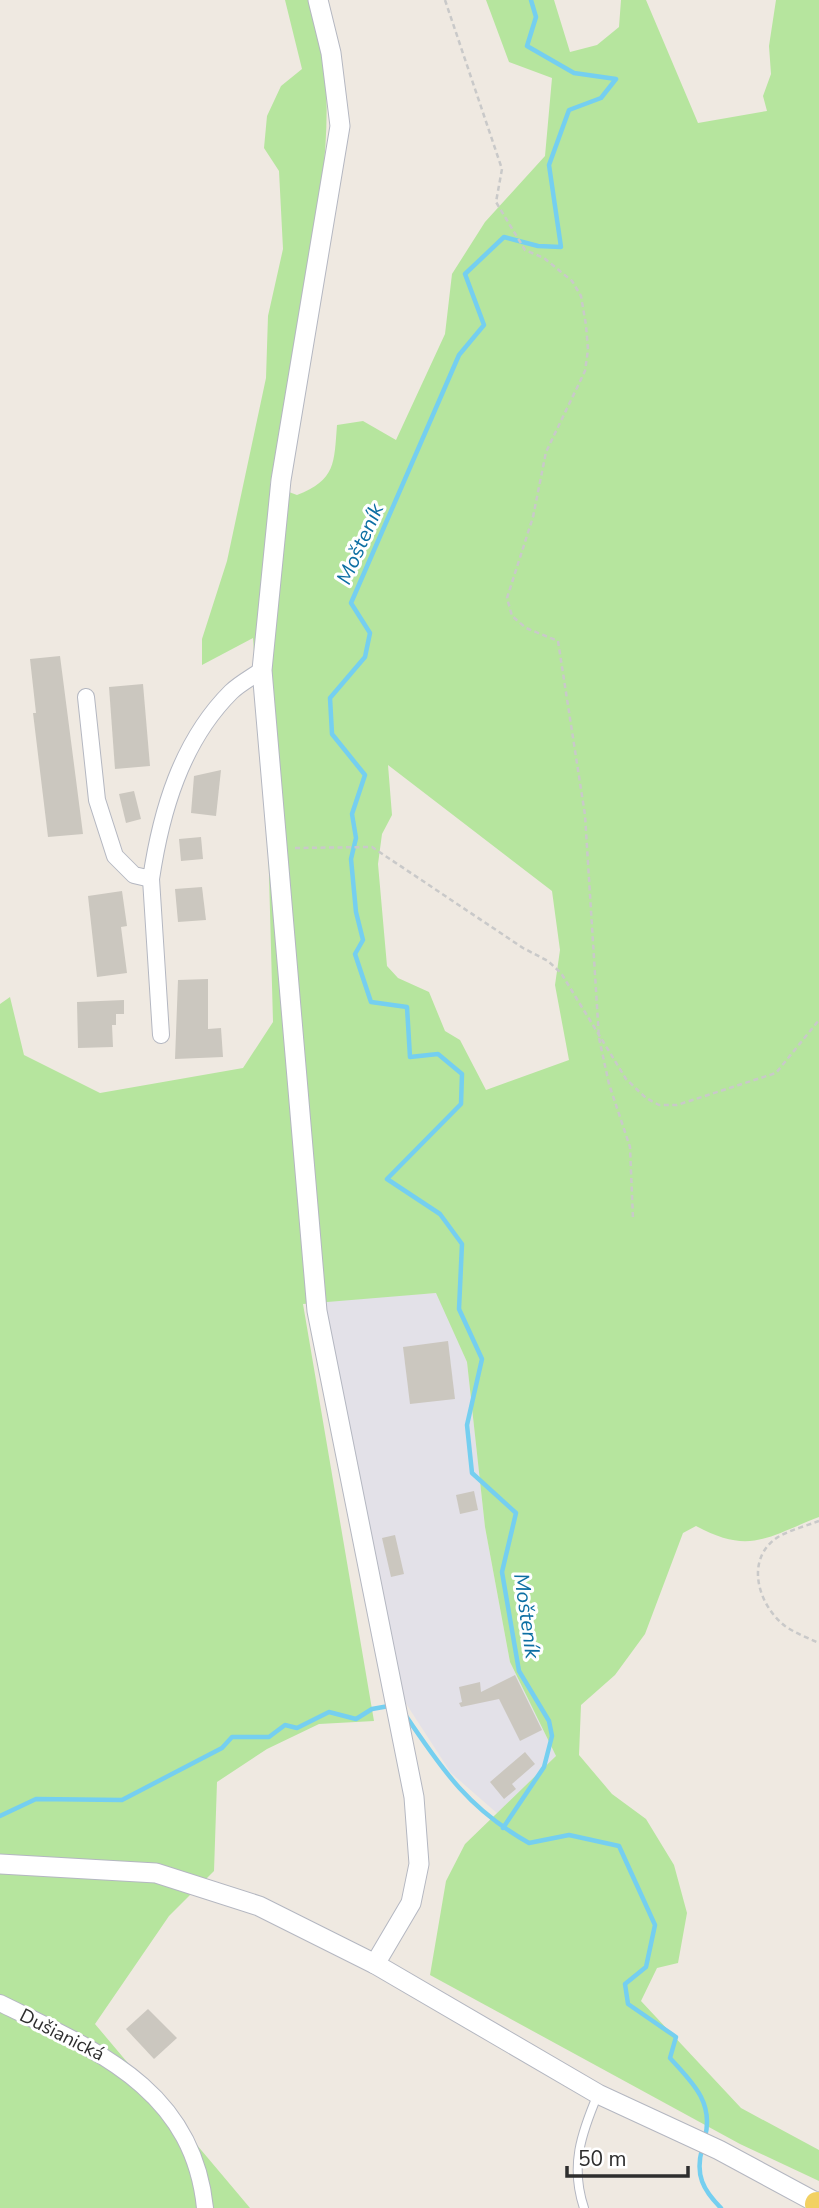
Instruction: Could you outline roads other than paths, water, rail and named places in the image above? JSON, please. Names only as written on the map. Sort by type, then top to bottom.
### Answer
[{"type":"street","points":[[318,0],[334,66],[340,126],[281,480],[262,670],[275,848],[317,1311],[414,1797],[419,1864],[411,1903],[375,1964]]},
{"type":"street","points":[[161,1035],[151,879],[167,799],[188,754],[231,692],[262,670]]},
{"type":"street","points":[[86,697],[97,800],[115,856],[134,874],[151,879]]},
{"type":"street","points":[[0,1864],[125,1870],[180,1878],[259,1906],[375,1964],[598,2094],[719,2150],[819,2204]]},
{"type":"street","name":"Dušianická","points":[[0,2003],[102,2053],[141,2082],[179,2123],[202,2179],[205,2208]]},
{"type":"lane","points":[[584,2208],[578,2187],[576,2158],[584,2126],[598,2094]]},
{"type":"waterway","name":"Mošteník","points":[[503,1828],[544,1767],[552,1736],[549,1721],[519,1671],[502,1572],[516,1513],[472,1473],[467,1425],[482,1359],[459,1309],[462,1244],[440,1214],[387,1179],[461,1104],[462,1074],[438,1054],[410,1057],[407,1007],[371,1002],[355,954],[363,940],[356,912],[351,859],[356,838],[352,814],[365,775],[332,734],[330,698],[365,657],[370,633],[351,603],[459,355],[484,325],[465,274],[504,237],[538,246],[561,247],[549,165],[569,110],[601,98],[616,79],[574,73],[527,46],[536,17],[531,0]]},
{"type":"waterway","points":[[0,1816],[36,1799],[122,1800],[222,1748],[232,1737],[269,1737],[285,1725],[297,1728],[329,1712],[356,1719],[372,1709],[389,1706]]},
{"type":"waterway","name":"Mošteník","points":[[406,1716],[459,1788],[490,1817],[529,1843],[569,1835],[619,1846],[655,1925],[646,1967],[625,1984],[628,2004],[676,2037],[670,2058],[693,2084],[704,2103],[707,2125],[705,2137]]},
{"type":"waterway","name":"Mošteník","points":[[702,2149],[699,2167],[702,2182],[721,2208]]}]
